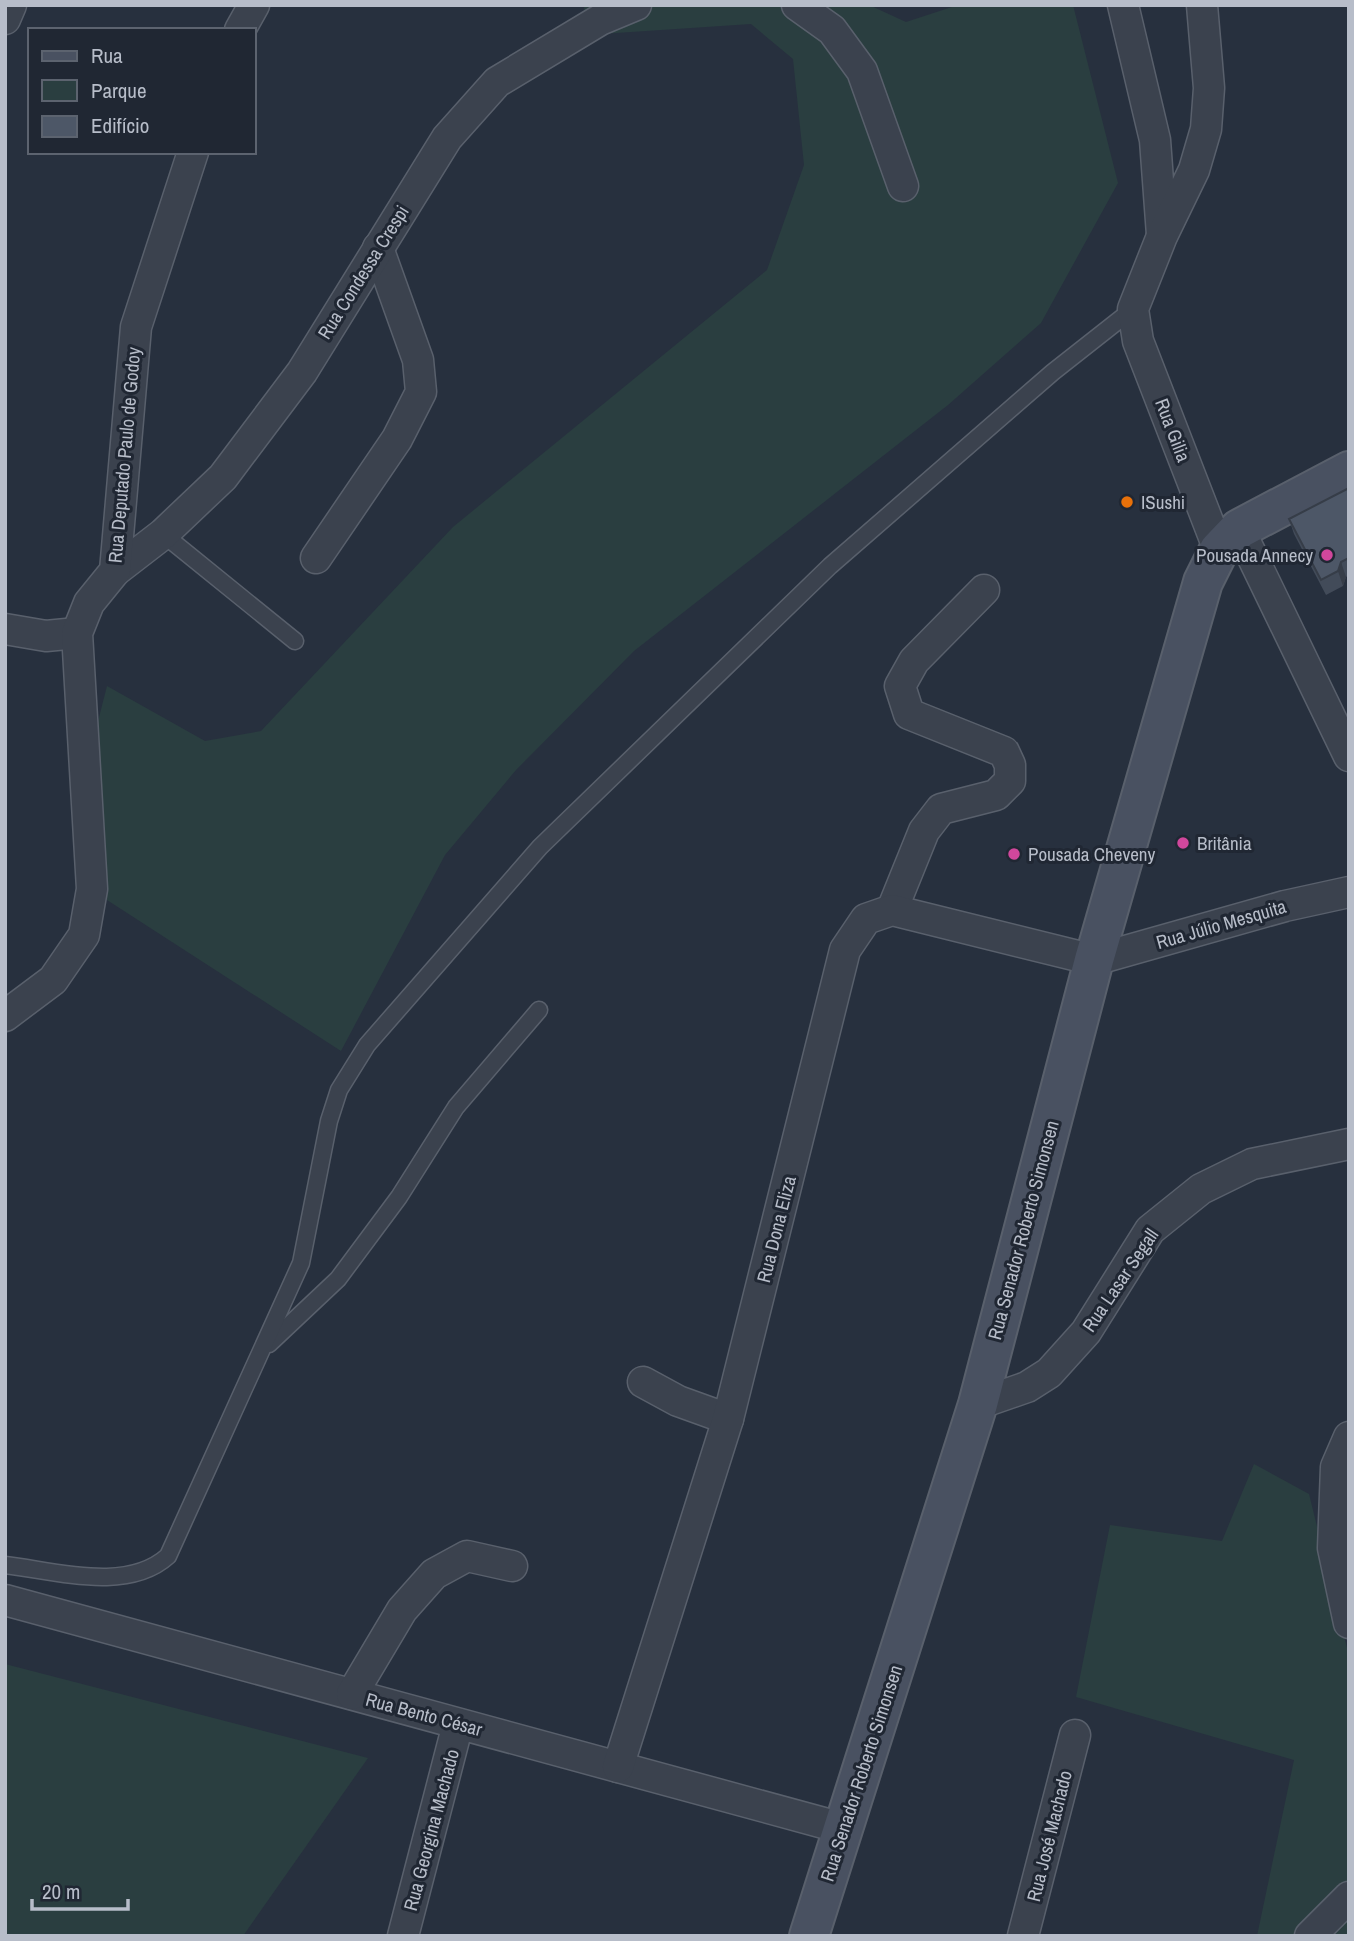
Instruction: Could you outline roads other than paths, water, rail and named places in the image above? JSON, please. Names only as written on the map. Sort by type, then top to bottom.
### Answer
[{"type":"street","points":[[5,19],[11,5]]},
{"type":"street","points":[[241,28],[254,5]]},
{"type":"street","name":"Rua Condessa Crespi","points":[[115,571],[163,534],[223,477],[302,372],[447,138],[497,82],[600,20],[636,5]]},
{"type":"street","points":[[797,5],[832,30],[862,71],[904,186]]},
{"type":"street","points":[[1123,5],[1154,140],[1162,236]]},
{"type":"street","points":[[1133,309],[1162,236],[1194,170],[1206,129],[1209,88],[1202,5]]},
{"type":"street","name":"Rua Deputado Paulo de Godoy","points":[[5,1016],[53,980],[84,935],[92,889],[77,633],[89,603],[115,571],[136,327],[191,154]]},
{"type":"street","points":[[316,558],[397,439],[421,392],[418,360],[377,248]]},
{"type":"street","name":"Rua Gilia","points":[[1133,309],[1138,341],[1229,539],[1349,756]]},
{"type":"street","points":[[1229,539],[1349,471]]},
{"type":"street","name":"Rua Senador Roberto Simonsen","points":[[809,1936],[978,1404],[1094,960],[1203,582],[1229,539]]},
{"type":"street","points":[[984,590],[914,661],[900,686],[909,714],[1004,752],[1010,765],[1010,781],[996,794],[941,809],[924,831],[892,909],[1094,960]]},
{"type":"street","points":[[5,629],[46,636],[77,633]]},
{"type":"street","name":"Rua Júlio Mesquita","points":[[1094,960],[1284,906],[1349,892]]},
{"type":"street","name":"Rua Dona Eliza","points":[[618,1767],[728,1419],[845,950],[866,919],[892,909]]},
{"type":"street","name":"Rua Lasar Segall","points":[[978,1404],[1027,1387],[1049,1373],[1086,1332],[1150,1230],[1201,1189],[1252,1164],[1349,1144]]},
{"type":"street","points":[[643,1382],[678,1401],[728,1419]]},
{"type":"street","points":[[1349,1437],[1336,1467],[1333,1548],[1349,1623]]},
{"type":"street","points":[[352,1694],[402,1610],[434,1574],[467,1556],[512,1566]]},
{"type":"street","name":"Rua Bento César","points":[[5,1600],[842,1828]]},
{"type":"street","name":"Rua Georgina Machado","points":[[402,1936],[458,1724]]},
{"type":"street","name":"Rua José Machado","points":[[1023,1936],[1075,1735]]},
{"type":"street","points":[[1310,1936],[1349,1897]]},
{"type":"lane","points":[[5,1565],[131,1576],[154,1569],[168,1556],[265,1348],[301,1263],[332,1111],[339,1090],[367,1045],[540,847],[830,566],[1053,372],[1133,309]]},
{"type":"lane","points":[[163,534],[295,640]]},
{"type":"lane","points":[[265,1348],[338,1279],[399,1197],[456,1107],[539,1010]]},
{"type":"place","name":"ISushi","points":[[1127,502]]},
{"type":"place","name":"Pousada Annecy","points":[[1327,555]]},
{"type":"place","name":"Britânia","points":[[1183,843]]},
{"type":"place","name":"Pousada Cheveny","points":[[1014,854]]}]
